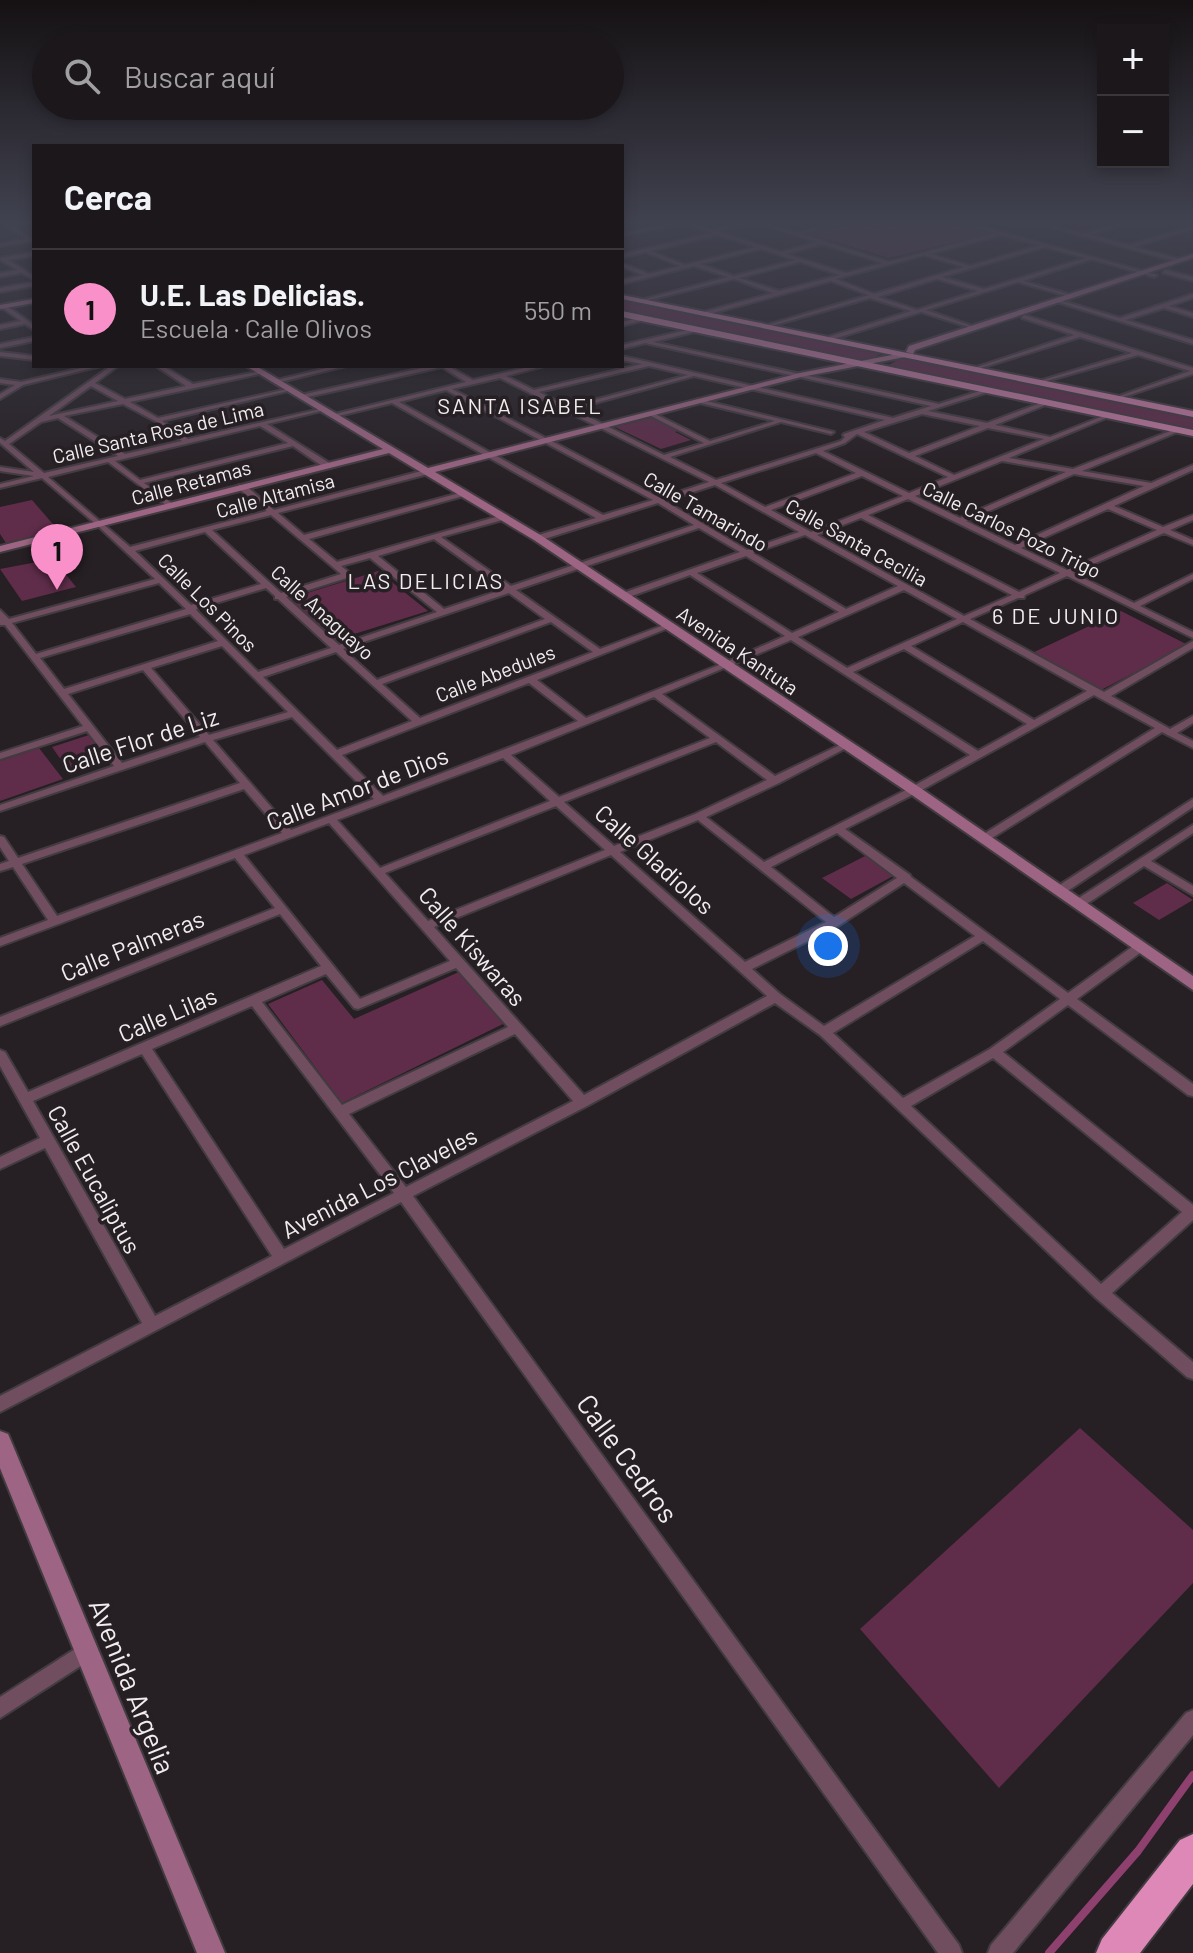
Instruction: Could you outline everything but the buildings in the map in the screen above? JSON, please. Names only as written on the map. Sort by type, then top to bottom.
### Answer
[{"type":"highway","points":[[1116,1953],[1193,1853]]},
{"type":"main road","points":[[694,312],[906,353],[973,370],[1193,414]]},
{"type":"main road","points":[[624,314],[1193,433]]},
{"type":"street","points":[[10,312],[32,326]]},
{"type":"street","points":[[702,314],[709,312]]},
{"type":"street","points":[[766,327],[818,312]]},
{"type":"street","points":[[920,312],[973,328]]},
{"type":"street","points":[[827,339],[920,312]]},
{"type":"street","points":[[906,353],[912,348],[1025,312]]},
{"type":"street","points":[[429,471],[800,375],[850,363],[876,362],[1035,312]]},
{"type":"street","points":[[1099,312],[1193,342]]},
{"type":"street","points":[[1121,320],[1145,312]]},
{"type":"street","points":[[1024,317],[1191,368]]},
{"type":"street","points":[[624,324],[642,319]]},
{"type":"street","points":[[0,327],[26,322]]},
{"type":"street","points":[[624,347],[696,330]]},
{"type":"street","points":[[973,370],[1079,335]]},
{"type":"street","points":[[0,346],[32,339]]},
{"type":"street","points":[[647,342],[940,406]]},
{"type":"street","points":[[1038,383],[1137,353]]},
{"type":"street","points":[[0,354],[32,358]]},
{"type":"street","points":[[624,359],[893,421]]},
{"type":"street","points":[[533,392],[649,365]]},
{"type":"street","points":[[0,397],[21,384],[89,368]]},
{"type":"street","points":[[3,442],[112,368]]},
{"type":"street","points":[[162,368],[191,386]]},
{"type":"street","points":[[276,381],[334,368]]},
{"type":"street","points":[[398,368],[407,373]]},
{"type":"street","points":[[303,396],[431,368]]},
{"type":"street","points":[[445,368],[471,382]]},
{"type":"street","points":[[334,415],[533,368]]},
{"type":"street","points":[[1116,399],[1191,368]]},
{"type":"street","points":[[39,420],[255,369]]},
{"type":"street","name":"Avenida Kantuta","points":[[255,369],[538,538],[914,790],[1193,984]]},
{"type":"street","points":[[566,409],[695,375]]},
{"type":"street","name":"Calle Santa Cecilia","points":[[501,376],[716,481],[1193,745]]},
{"type":"street","points":[[0,381],[21,384]]},
{"type":"street","points":[[92,384],[157,420],[188,442]]},
{"type":"street","name":"Calle Tamarindo","points":[[446,388],[657,499],[846,613]]},
{"type":"street","points":[[157,420],[290,389]]},
{"type":"street","points":[[716,481],[720,475],[986,391]]},
{"type":"street","points":[[393,401],[602,518]]},
{"type":"street","points":[[698,401],[831,432]]},
{"type":"street","points":[[911,455],[1046,403]]},
{"type":"street","name":"Calle Santa Rosa de Lima","points":[[0,486],[323,409]]},
{"type":"street","points":[[921,412],[1052,439]]},
{"type":"street","points":[[651,414],[710,443]]},
{"type":"street","points":[[59,416],[123,456]]},
{"type":"street","points":[[623,596],[745,552],[862,515],[1108,416]]},
{"type":"street","points":[[664,457],[781,421]]},
{"type":"street","points":[[262,424],[328,466]]},
{"type":"street","points":[[960,521],[1178,430]]},
{"type":"street","points":[[538,538],[817,451],[843,442],[856,433]]},
{"type":"street","points":[[856,433],[911,455],[955,478]]},
{"type":"street","name":"Calle Los Pinos","points":[[3,442],[101,524],[161,580],[381,800]]},
{"type":"street","points":[[139,482],[294,444]]},
{"type":"street","name":"Calle Retamas","points":[[0,549],[391,450]]},
{"type":"street","name":"Calle Carlos Pozo Trigo","points":[[817,451],[1193,635]]},
{"type":"street","points":[[1002,459],[1149,485]]},
{"type":"street","points":[[110,460],[170,506]]},
{"type":"street","points":[[1015,548],[1193,467]]},
{"type":"street","points":[[0,469],[44,475]]},
{"type":"street","name":"Calle Altamisa","points":[[129,550],[429,471]]},
{"type":"street","points":[[765,510],[863,473]]},
{"type":"street","points":[[242,487],[347,575],[278,597]]},
{"type":"street","points":[[303,538],[464,493]]},
{"type":"street","points":[[1106,505],[1193,543]]},
{"type":"street","points":[[862,515],[1021,596]]},
{"type":"street","points":[[336,565],[503,517]]},
{"type":"street","points":[[847,671],[1193,517]]},
{"type":"street","points":[[256,676],[700,525]]},
{"type":"street","name":"Calle Anaguayo","points":[[206,529],[417,721]]},
{"type":"street","points":[[436,537],[598,652]]},
{"type":"street","points":[[372,555],[441,611]]},
{"type":"street","points":[[690,572],[977,755]]},
{"type":"street","points":[[1134,606],[1193,576]]},
{"type":"street","points":[[4,623],[161,580]]},
{"type":"street","points":[[34,657],[266,585]]},
{"type":"street","name":"Calle Amor de Dios","points":[[0,942],[504,754],[727,665],[904,587]]},
{"type":"street","points":[[0,613],[4,623],[120,767]]},
{"type":"street","points":[[375,684],[552,619]]},
{"type":"street","name":"Calle Abedules","points":[[335,754],[667,627]]},
{"type":"street","points":[[61,693],[225,642]]},
{"type":"street","points":[[765,866],[914,790],[1033,724],[1099,694],[1193,644]]},
{"type":"street","points":[[903,645],[1033,724]]},
{"type":"street","points":[[145,667],[289,834]]},
{"type":"street","points":[[530,679],[585,722]]},
{"type":"street","points":[[656,694],[775,781]]},
{"type":"street","name":"Calle Flor de Liz","points":[[0,808],[205,739],[294,713]]},
{"type":"street","points":[[983,839],[1165,730],[1193,719]]},
{"type":"street","points":[[0,755],[88,728]]},
{"type":"street","points":[[379,872],[716,739]]},
{"type":"street","points":[[426,926],[699,816],[845,746]]},
{"type":"street","name":"Calle Gladiolos","points":[[504,754],[776,997],[824,1032],[904,1104],[1101,1293],[1193,1372]]},
{"type":"street","points":[[0,868],[245,785]]},
{"type":"street","points":[[1059,891],[1193,802]]},
{"type":"street","points":[[699,816],[834,923]]},
{"type":"street","name":"Calle Kiswaras","points":[[330,818],[582,1102]]},
{"type":"street","points":[[837,828],[1193,1091]]},
{"type":"street","points":[[1078,904],[1192,830]]},
{"type":"street","points":[[0,839],[55,922]]},
{"type":"street","points":[[238,854],[326,969],[358,1005],[457,963]]},
{"type":"street","points":[[1144,861],[1193,891]]},
{"type":"street","points":[[743,968],[834,923],[906,877]]},
{"type":"street","name":"Calle Palmeras","points":[[0,1022],[280,910]]},
{"type":"street","points":[[824,1032],[983,936]]},
{"type":"street","points":[[904,1104],[994,1052],[1140,947]]},
{"type":"street","name":"Calle Lilas","points":[[25,1099],[326,969]]},
{"type":"street","name":"Avenida Los Claveles","points":[[0,1404],[582,1102],[776,997]]},
{"type":"street","name":"Calle Cedros","points":[[255,1001],[404,1195],[951,1953]]},
{"type":"street","points":[[340,1112],[515,1029]]},
{"type":"street","points":[[145,1048],[281,1257]]},
{"type":"street","points":[[994,1052],[1192,1212],[1101,1293]]},
{"type":"street","name":"Calle Eucaliptus","points":[[0,1055],[151,1324]]},
{"type":"street","points":[[0,1163],[48,1140]]},
{"type":"street","name":"Avenida Argelia","points":[[0,1441],[211,1953]]},
{"type":"street","points":[[0,1708],[86,1651]]},
{"type":"street","points":[[999,1953],[1193,1720]]},
{"type":"shaded area","points":[[627,312],[686,312],[883,353],[870,359],[847,359]]},
{"type":"shaded area","points":[[901,358],[1193,417],[1193,431],[884,368]]},
{"type":"shaded area","points":[[653,417],[681,429],[675,432],[691,440],[661,449],[615,427]]},
{"type":"shaded area","points":[[32,500],[58,530],[6,543],[0,534],[0,507]]},
{"type":"shaded area","points":[[37,562],[41,566],[56,562],[76,587],[22,601],[0,569]]},
{"type":"shaded area","points":[[378,571],[428,611],[335,640],[288,599]]},
{"type":"shaded area","points":[[1121,611],[1188,645],[1101,690],[1032,653]]},
{"type":"shaded area","points":[[89,735],[108,761],[71,774],[52,747]]},
{"type":"shaded area","points":[[39,748],[63,779],[0,801],[0,761]]},
{"type":"shaded area","points":[[867,855],[895,875],[851,899],[822,878]]},
{"type":"shaded area","points":[[1167,883],[1193,900],[1159,920],[1133,903]]},
{"type":"shaded area","points":[[459,972],[505,1023],[342,1103],[268,1004],[322,980],[354,1019]]},
{"type":"shaded area","points":[[1080,1428],[1193,1530],[1193,1583],[999,1788],[860,1629]]},
{"type":"waterway","points":[[1049,1953],[1138,1851],[1193,1775]]},
{"type":"place","name":"U.E. Las Delicias.","points":[[57,590]]},
{"type":"district","name":"SANTA ISABEL","points":[[520,405]]},
{"type":"district","name":"LAS DELICIAS","points":[[426,580]]},
{"type":"district","name":"6 DE JUNIO","points":[[1056,615]]}]
